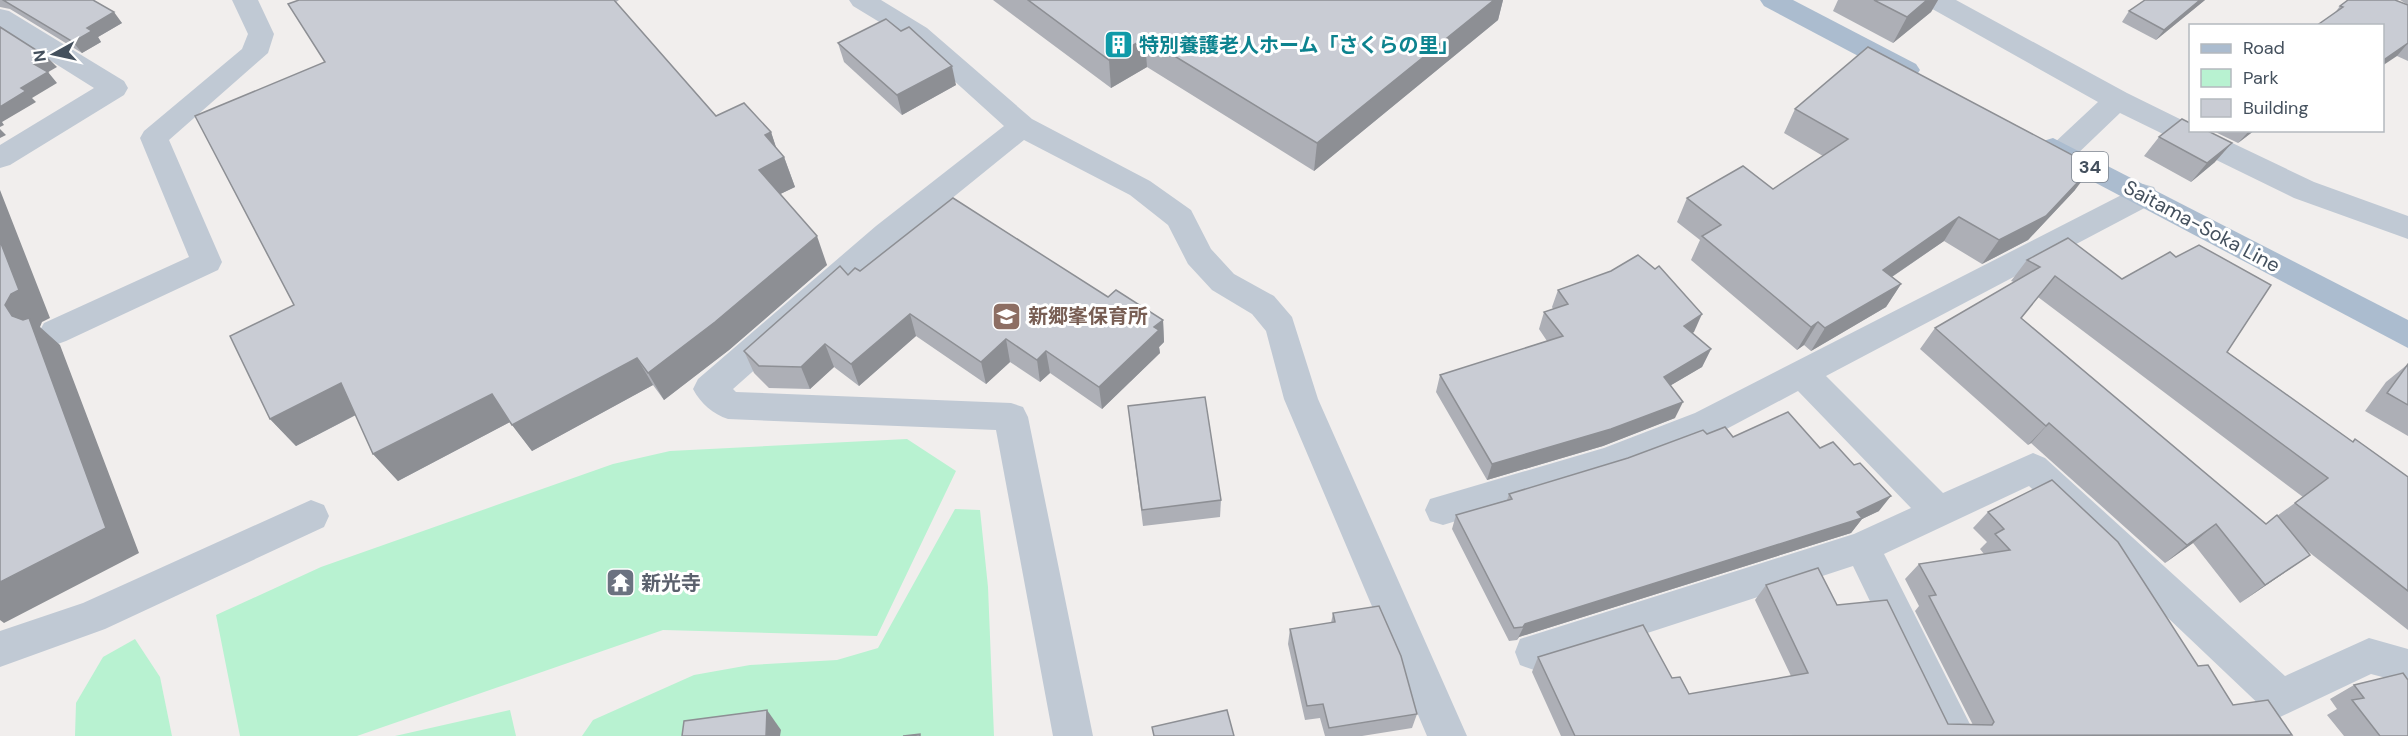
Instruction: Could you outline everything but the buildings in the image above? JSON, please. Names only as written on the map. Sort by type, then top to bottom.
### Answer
[{"type":"main road","points":[[1773,0],[1927,81]]},
{"type":"main road","name":"Saitama-Soka Line","points":[[2031,136],[2408,335]]},
{"type":"street","points":[[0,9],[14,0]]},
{"type":"street","points":[[55,332],[207,262],[154,138],[254,53],[261,34],[245,0]]},
{"type":"street","points":[[862,0],[918,34],[1022,126],[1140,188],[1180,218],[1199,256],[1223,282],[1263,305],[1281,326],[1301,399],[1448,736]]},
{"type":"street","points":[[1948,3],[2117,100],[2304,190],[2408,228]]},
{"type":"street","points":[[0,17],[114,88],[0,158]]},
{"type":"street","points":[[2062,152],[2117,100]]},
{"type":"street","points":[[1022,126],[887,234],[710,389],[728,405],[1011,417],[1073,736]]},
{"type":"street","points":[[1443,510],[1619,456],[1707,423],[1804,375],[2143,195]]},
{"type":"street","points":[[1804,375],[1938,512]]},
{"type":"street","points":[[1534,652],[1862,547],[2033,468],[2280,698],[2369,656],[2401,663],[2408,670]]},
{"type":"street","points":[[0,649],[92,617],[311,516]]},
{"type":"street","points":[[1862,547],[1956,736]]},
{"type":"green space","points":[[907,439],[956,471],[877,636],[663,630],[357,736],[240,736],[216,615],[321,567],[613,464],[670,451]]},
{"type":"green space","points":[[955,509],[980,510],[988,587],[994,736],[582,736],[593,720],[694,675],[750,665],[837,660],[878,648]]},
{"type":"green space","points":[[135,639],[160,677],[172,736],[75,736],[76,703],[103,657]]},
{"type":"green space","points":[[510,710],[516,736],[395,736]]},
{"type":"place","name":"特別養護老人ホーム「さくらの里」","points":[[1118,45]]},
{"type":"place","name":"新郷峯保育所","points":[[1007,316]]},
{"type":"place","name":"新光寺","points":[[620,583]]}]
